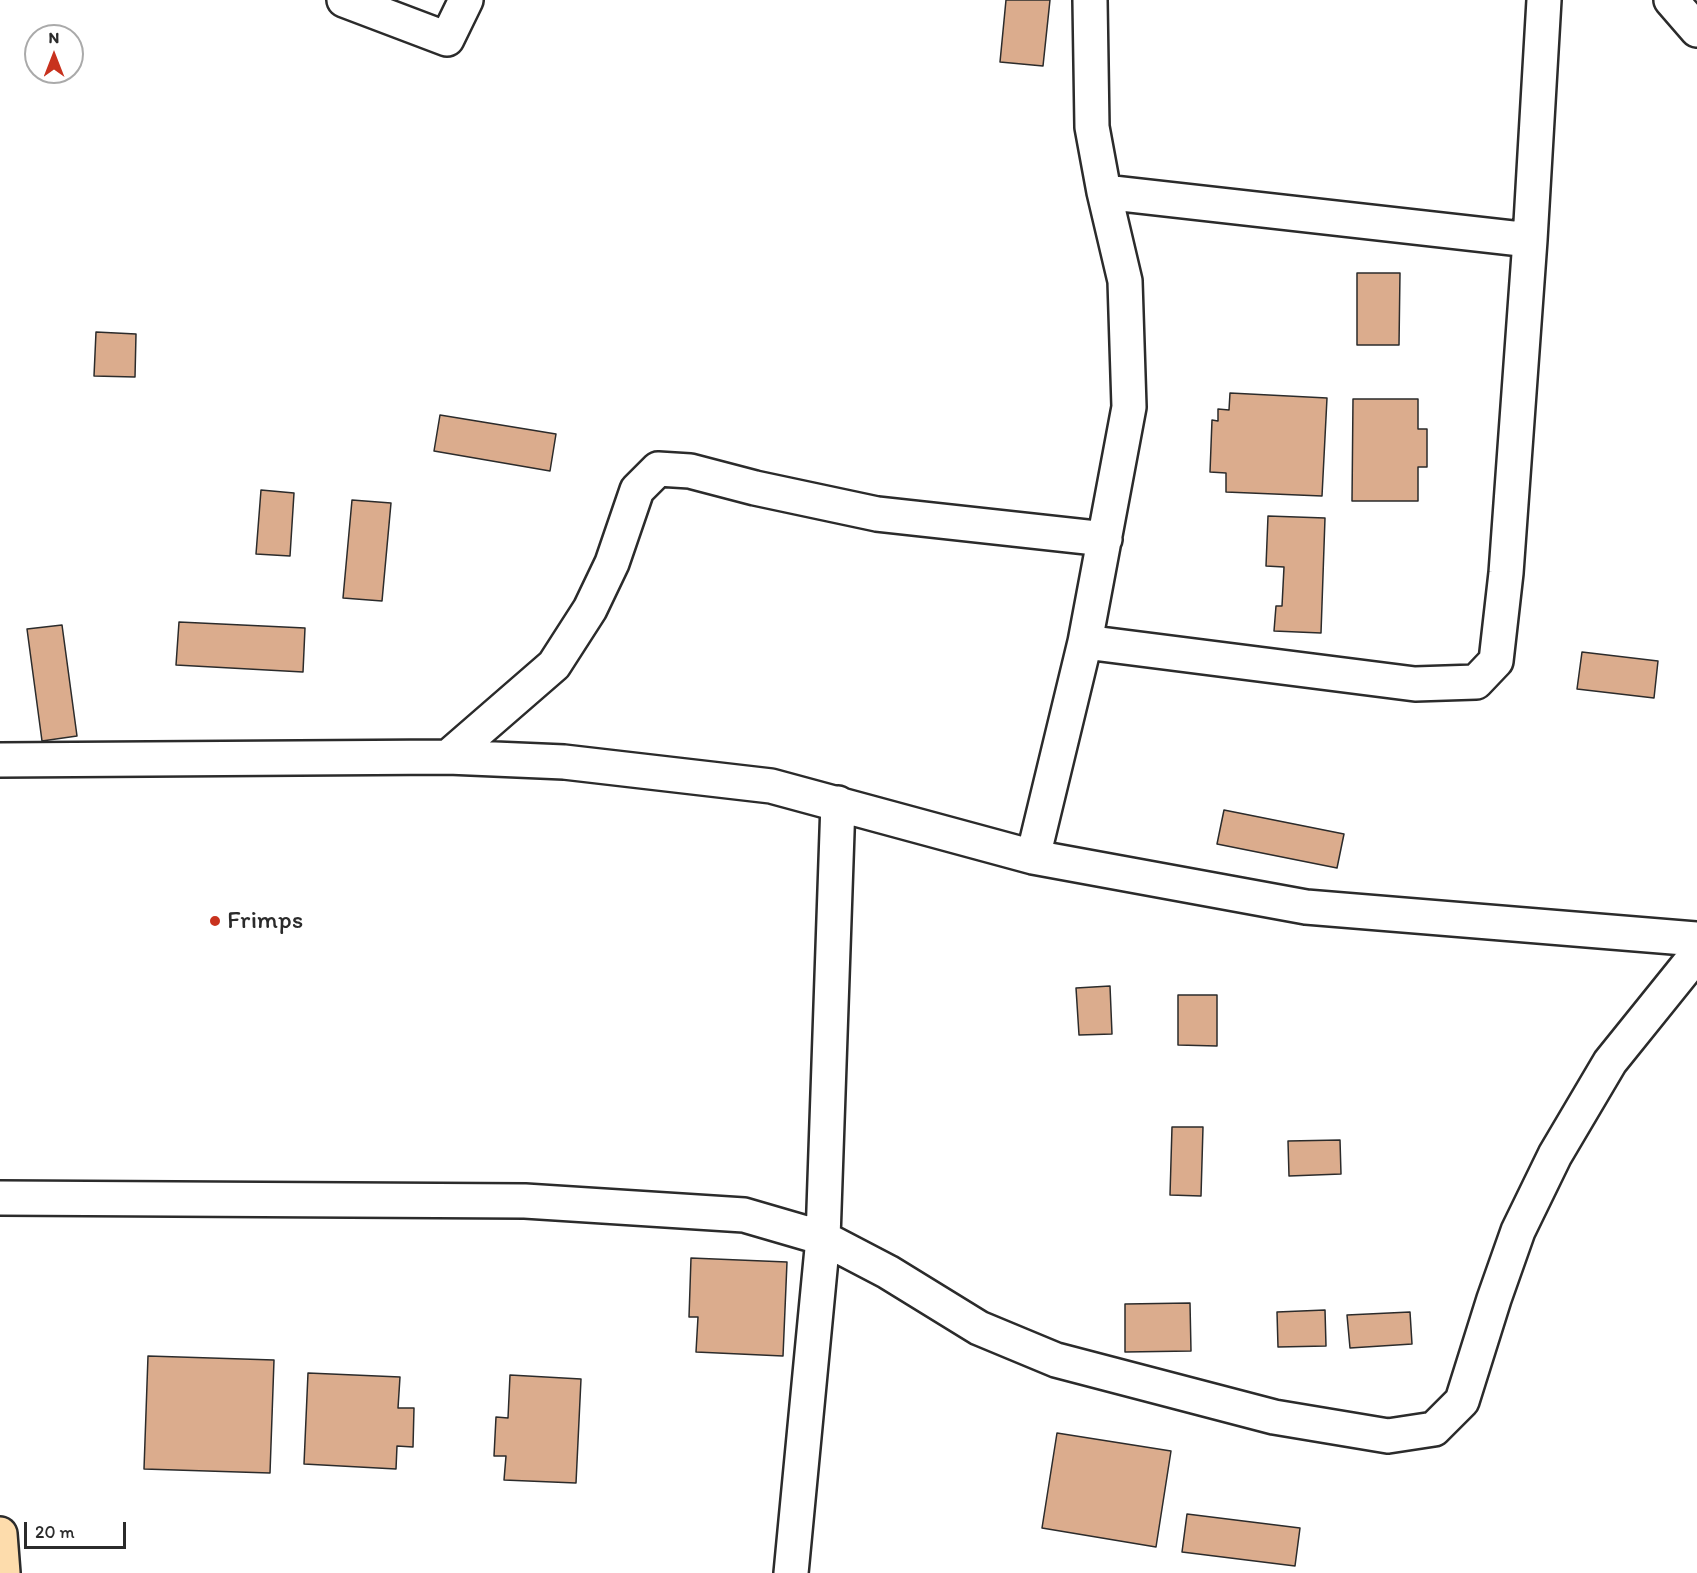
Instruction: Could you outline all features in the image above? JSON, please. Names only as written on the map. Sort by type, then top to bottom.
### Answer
[{"type":"highway","points":[[0,1534],[3,1573]]},
{"type":"street","points":[[344,0],[447,39],[466,0]]},
{"type":"street","points":[[1033,857],[1085,642],[1130,408],[1125,281],[1104,192],[1092,127],[1090,0]]},
{"type":"street","points":[[1085,642],[1415,684],[1476,682],[1496,661],[1506,573],[1545,0]]},
{"type":"street","points":[[1671,0],[1697,30]]},
{"type":"street","points":[[1104,192],[1530,240]]},
{"type":"street","points":[[448,757],[554,665],[590,609],[612,563],[637,490],[658,469],[690,471],[755,488],[878,514],[1105,539]]},
{"type":"street","points":[[0,760],[448,757],[564,762],[771,786],[1033,857],[1306,907],[1697,939]]},
{"type":"street","points":[[791,1573],[823,1238],[838,803]]},
{"type":"street","points":[[0,1198],[525,1201],[744,1215],[823,1238],[888,1272],[979,1328],[1056,1360],[1274,1417],[1388,1436],[1434,1429],[1462,1401],[1518,1231],[1555,1155],[1610,1062],[1697,954]]},
{"type":"building","points":[[1006,0],[1050,0],[1043,66],[1000,62]]},
{"type":"building","points":[[1357,273],[1400,273],[1399,345],[1357,345]]},
{"type":"building","points":[[96,332],[136,334],[135,377],[94,376]]},
{"type":"building","points":[[1230,393],[1327,398],[1322,496],[1226,492],[1226,473],[1210,472],[1212,420],[1218,421],[1218,409],[1229,410]]},
{"type":"building","points":[[1353,399],[1418,399],[1418,429],[1427,429],[1427,467],[1418,467],[1418,501],[1352,501]]},
{"type":"building","points":[[440,415],[556,434],[550,471],[434,451]]},
{"type":"building","points":[[261,490],[294,493],[290,556],[256,554]]},
{"type":"building","points":[[352,500],[391,503],[382,601],[343,598]]},
{"type":"building","points":[[1268,516],[1325,518],[1321,633],[1274,631],[1276,606],[1282,606],[1284,567],[1266,566]]},
{"type":"building","points":[[179,622],[305,628],[303,672],[176,665]]},
{"type":"building","points":[[62,625],[77,736],[42,741],[27,629]]},
{"type":"building","points":[[1582,652],[1658,661],[1654,698],[1577,689]]},
{"type":"building","points":[[1224,810],[1344,834],[1337,868],[1217,844]]},
{"type":"building","points":[[1110,986],[1112,1034],[1079,1035],[1076,988]]},
{"type":"building","points":[[1178,995],[1217,995],[1217,1046],[1178,1045]]},
{"type":"building","points":[[1172,1127],[1203,1127],[1201,1196],[1170,1195]]},
{"type":"building","points":[[1340,1140],[1341,1174],[1289,1176],[1288,1141]]},
{"type":"building","points":[[691,1258],[787,1262],[783,1356],[696,1352],[698,1317],[689,1317]]},
{"type":"building","points":[[1190,1303],[1191,1351],[1125,1352],[1125,1304]]},
{"type":"building","points":[[1325,1310],[1326,1346],[1278,1347],[1277,1312]]},
{"type":"building","points":[[1410,1312],[1412,1344],[1350,1348],[1347,1315]]},
{"type":"building","points":[[148,1356],[274,1360],[270,1473],[144,1469]]},
{"type":"building","points":[[308,1373],[400,1377],[398,1408],[414,1408],[413,1447],[397,1446],[396,1469],[304,1464]]},
{"type":"building","points":[[510,1375],[581,1379],[576,1483],[504,1480],[506,1456],[494,1456],[496,1417],[508,1418]]},
{"type":"building","points":[[1057,1433],[1171,1451],[1156,1547],[1042,1528]]},
{"type":"building","points":[[1187,1514],[1300,1528],[1295,1566],[1182,1552]]},
{"type":"place","name":"Frimps","points":[[215,921]]}]
